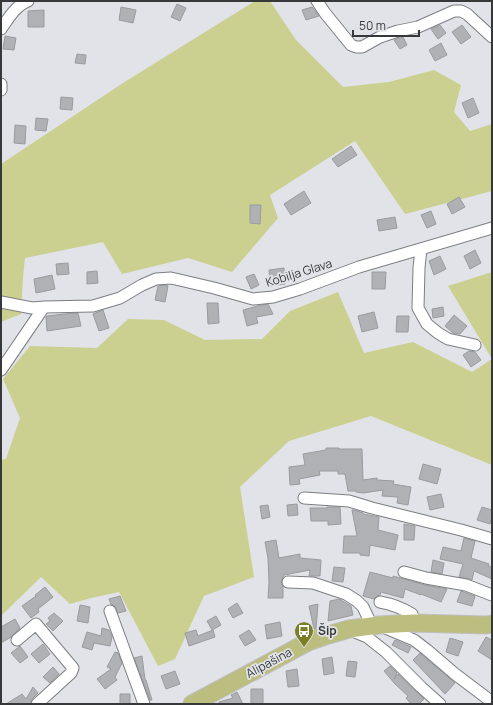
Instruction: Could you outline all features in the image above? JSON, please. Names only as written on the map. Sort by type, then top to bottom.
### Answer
[{"type":"main road","name":"Alipašina","points":[[192,704],[308,642],[349,629],[414,623],[492,624]]},
{"type":"street","points":[[1,29],[9,17],[23,3],[28,1]]},
{"type":"street","points":[[317,1],[325,14],[351,45],[356,47],[362,47],[380,37],[398,31],[418,27],[454,11],[461,11],[467,14],[492,37]]},
{"type":"street","points":[[1,84],[1,90]]},
{"type":"street","name":"Kobilja Glava","points":[[1,302],[32,308],[93,306],[120,298],[142,285],[156,279],[171,278],[253,299],[273,296],[300,289],[359,267],[492,228]]},
{"type":"street","points":[[421,249],[418,308],[427,324],[448,340],[475,345]]},
{"type":"street","points":[[1,370],[44,307]]},
{"type":"street","points":[[304,498],[349,501],[462,530],[492,540]]},
{"type":"street","points":[[404,572],[426,578],[466,585],[492,595]]},
{"type":"street","points":[[288,582],[313,583],[346,594],[363,607],[376,626],[414,640],[492,702]]},
{"type":"street","points":[[380,602],[406,610],[412,614],[414,623]]},
{"type":"street","points":[[110,611],[144,704]]},
{"type":"street","points":[[17,640],[36,624],[73,668],[71,673],[37,704]]},
{"type":"street","points":[[349,629],[367,637],[386,652],[421,688],[440,704]]},
{"type":"green space","points":[[255,1],[270,1],[296,40],[343,87],[389,82],[434,70],[461,85],[454,112],[470,131],[492,124],[492,191],[405,214],[355,141],[270,195],[278,218],[232,272],[188,258],[122,274],[103,242],[25,258],[21,314],[1,322],[1,164],[123,83]]},
{"type":"green space","points":[[492,272],[492,359],[448,286]]},
{"type":"green space","points":[[338,292],[364,353],[413,342],[472,372],[492,359],[492,465],[371,416],[289,441],[240,487],[254,577],[204,596],[175,659],[158,666],[119,592],[70,604],[41,577],[1,616],[1,460],[6,459],[20,418],[3,379],[30,346],[97,348],[128,319],[164,320],[205,340],[262,339],[290,311]]},
{"type":"building","points":[[177,4],[186,8],[180,21],[171,17]]},
{"type":"building","points":[[121,7],[136,10],[133,23],[119,20]]},
{"type":"building","points":[[312,7],[319,16],[306,20],[302,10]]},
{"type":"building","points":[[44,10],[44,27],[28,27],[28,11]]},
{"type":"building","points":[[440,25],[446,33],[438,39],[431,29]]},
{"type":"building","points":[[462,25],[471,37],[461,44],[452,32]]},
{"type":"building","points":[[5,36],[16,38],[14,50],[3,49]]},
{"type":"building","points":[[403,37],[407,45],[400,49],[394,40]]},
{"type":"building","points":[[441,43],[447,55],[435,61],[429,50]]},
{"type":"building","points":[[77,54],[86,55],[85,64],[75,63]]},
{"type":"building","points":[[61,97],[73,98],[72,110],[60,109]]},
{"type":"building","points":[[473,98],[479,113],[468,118],[462,103]]},
{"type":"building","points":[[36,118],[48,119],[46,131],[35,130]]},
{"type":"building","points":[[15,125],[26,126],[25,144],[14,143]]},
{"type":"building","points":[[351,146],[357,155],[338,167],[332,159]]},
{"type":"building","points":[[304,191],[311,203],[291,215],[284,204]]},
{"type":"building","points":[[459,197],[465,207],[452,214],[447,204]]},
{"type":"building","points":[[250,205],[261,205],[260,224],[250,223]]},
{"type":"building","points":[[431,211],[436,224],[427,228],[421,215]]},
{"type":"building","points":[[395,217],[397,228],[379,231],[377,220]]},
{"type":"building","points":[[475,250],[481,263],[470,269],[464,256]]},
{"type":"building","points":[[440,256],[446,269],[434,275],[429,261]]},
{"type":"building","points":[[68,263],[69,274],[57,275],[56,264]]},
{"type":"building","points":[[284,268],[285,284],[270,286],[269,270]]},
{"type":"building","points":[[97,271],[98,283],[87,284],[87,272]]},
{"type":"building","points":[[372,272],[386,272],[385,289],[372,289]]},
{"type":"building","points":[[254,274],[259,285],[251,289],[246,277]]},
{"type":"building","points":[[52,275],[55,289],[36,293],[34,279]]},
{"type":"building","points":[[158,286],[168,286],[165,302],[155,300]]},
{"type":"building","points":[[207,303],[218,303],[219,323],[208,324]]},
{"type":"building","points":[[268,304],[273,314],[256,317],[258,323],[247,326],[243,310]]},
{"type":"building","points":[[443,307],[444,316],[433,318],[432,309]]},
{"type":"building","points":[[103,310],[109,328],[99,331],[93,314]]},
{"type":"building","points":[[374,312],[378,328],[362,332],[358,316]]},
{"type":"building","points":[[78,313],[81,326],[47,331],[47,316]]},
{"type":"building","points":[[454,315],[467,326],[460,334],[453,333],[445,326]]},
{"type":"building","points":[[397,316],[409,316],[408,332],[396,332]]},
{"type":"building","points":[[469,351],[475,352],[481,360],[471,367],[463,355]]},
{"type":"building","points":[[326,448],[362,449],[363,480],[377,478],[377,480],[394,481],[393,484],[411,487],[408,505],[397,503],[398,497],[382,496],[383,490],[363,493],[348,491],[345,474],[338,474],[338,471],[319,471],[320,475],[299,479],[300,484],[290,485],[289,467],[305,465],[303,454],[326,450]]},
{"type":"building","points":[[423,464],[441,469],[437,484],[419,479]]},
{"type":"building","points":[[441,494],[444,507],[430,510],[427,497]]},
{"type":"building","points":[[297,504],[298,515],[288,516],[287,505]]},
{"type":"building","points":[[268,505],[270,517],[262,519],[260,506]]},
{"type":"building","points":[[340,507],[341,524],[328,525],[328,521],[311,521],[310,508]]},
{"type":"building","points":[[482,507],[492,510],[490,524],[477,520]]},
{"type":"building","points":[[352,510],[379,517],[378,530],[398,535],[395,550],[370,545],[369,556],[360,555],[360,553],[343,553],[344,536],[357,536]]},
{"type":"building","points":[[404,524],[415,526],[414,540],[404,540]]},
{"type":"building","points":[[464,538],[475,541],[471,558],[489,564],[488,566],[492,567],[492,579],[474,571],[472,580],[459,577],[463,564],[440,559],[443,547],[461,551]]},
{"type":"building","points":[[276,540],[279,558],[300,554],[300,558],[321,560],[320,576],[309,576],[310,570],[284,575],[281,582],[283,587],[283,598],[268,598],[268,558],[265,542]]},
{"type":"building","points":[[433,560],[444,563],[442,574],[431,572]]},
{"type":"building","points":[[334,567],[345,568],[343,582],[332,581]]},
{"type":"building","points":[[370,572],[447,589],[441,602],[405,589],[403,598],[381,592],[380,595],[374,599],[363,596]]},
{"type":"building","points":[[45,587],[53,597],[38,609],[39,612],[31,618],[22,606],[36,596],[35,595]]},
{"type":"building","points":[[461,591],[475,596],[472,606],[457,602]]},
{"type":"building","points":[[120,596],[126,611],[118,613],[115,606],[111,604],[109,599]]},
{"type":"building","points":[[339,599],[351,606],[353,615],[328,621],[330,601]]},
{"type":"building","points":[[237,603],[243,613],[233,618],[228,609]]},
{"type":"building","points":[[318,604],[316,629],[314,629],[309,606]]},
{"type":"building","points":[[80,605],[90,607],[88,623],[77,621]]},
{"type":"building","points":[[54,613],[63,621],[53,631],[46,624],[50,621],[48,618]]},
{"type":"building","points":[[216,616],[221,625],[212,630],[207,621]]},
{"type":"building","points":[[15,619],[20,628],[11,637],[1,643],[1,627]]},
{"type":"building","points":[[280,622],[282,636],[267,639],[265,625]]},
{"type":"building","points":[[102,628],[109,630],[112,637],[110,646],[94,643],[92,650],[82,647],[87,632],[101,636]]},
{"type":"building","points":[[196,630],[198,636],[213,630],[215,637],[189,646],[185,633]]},
{"type":"building","points":[[249,630],[256,640],[245,646],[239,636]]},
{"type":"building","points":[[486,637],[492,640],[492,660],[478,651]]},
{"type":"building","points":[[450,638],[463,642],[458,656],[446,652]]},
{"type":"building","points":[[395,640],[411,647],[408,653],[392,645]]},
{"type":"building","points":[[43,644],[50,654],[39,663],[31,654]]},
{"type":"building","points":[[20,646],[28,657],[20,663],[11,653]]},
{"type":"building","points":[[115,652],[118,653],[122,663],[115,677],[117,680],[105,689],[97,679],[111,669],[107,667]]},
{"type":"building","points":[[420,653],[455,683],[445,694],[413,660]]},
{"type":"building","points":[[142,656],[145,680],[152,700],[150,700],[134,658]]},
{"type":"building","points":[[332,657],[334,673],[324,675],[322,659]]},
{"type":"building","points":[[348,661],[357,662],[355,677],[346,676]]},
{"type":"building","points":[[390,666],[397,673],[394,679],[398,674],[424,699],[419,704],[411,704],[406,698],[408,696],[384,671]]},
{"type":"building","points":[[53,667],[59,674],[50,683],[43,677]]},
{"type":"building","points":[[297,669],[299,686],[288,687],[286,671]]},
{"type":"building","points":[[175,671],[180,684],[166,689],[161,676]]},
{"type":"building","points":[[33,687],[38,693],[32,699],[30,704],[6,704],[22,694],[26,699]]},
{"type":"building","points":[[251,689],[263,689],[263,704],[251,704]]},
{"type":"building","points":[[237,692],[243,704],[219,704],[219,702],[233,698],[231,695]]},
{"type":"building","points":[[120,694],[130,694],[130,704],[120,704]]},
{"type":"place","name":"Šip","points":[[304,648]]}]
